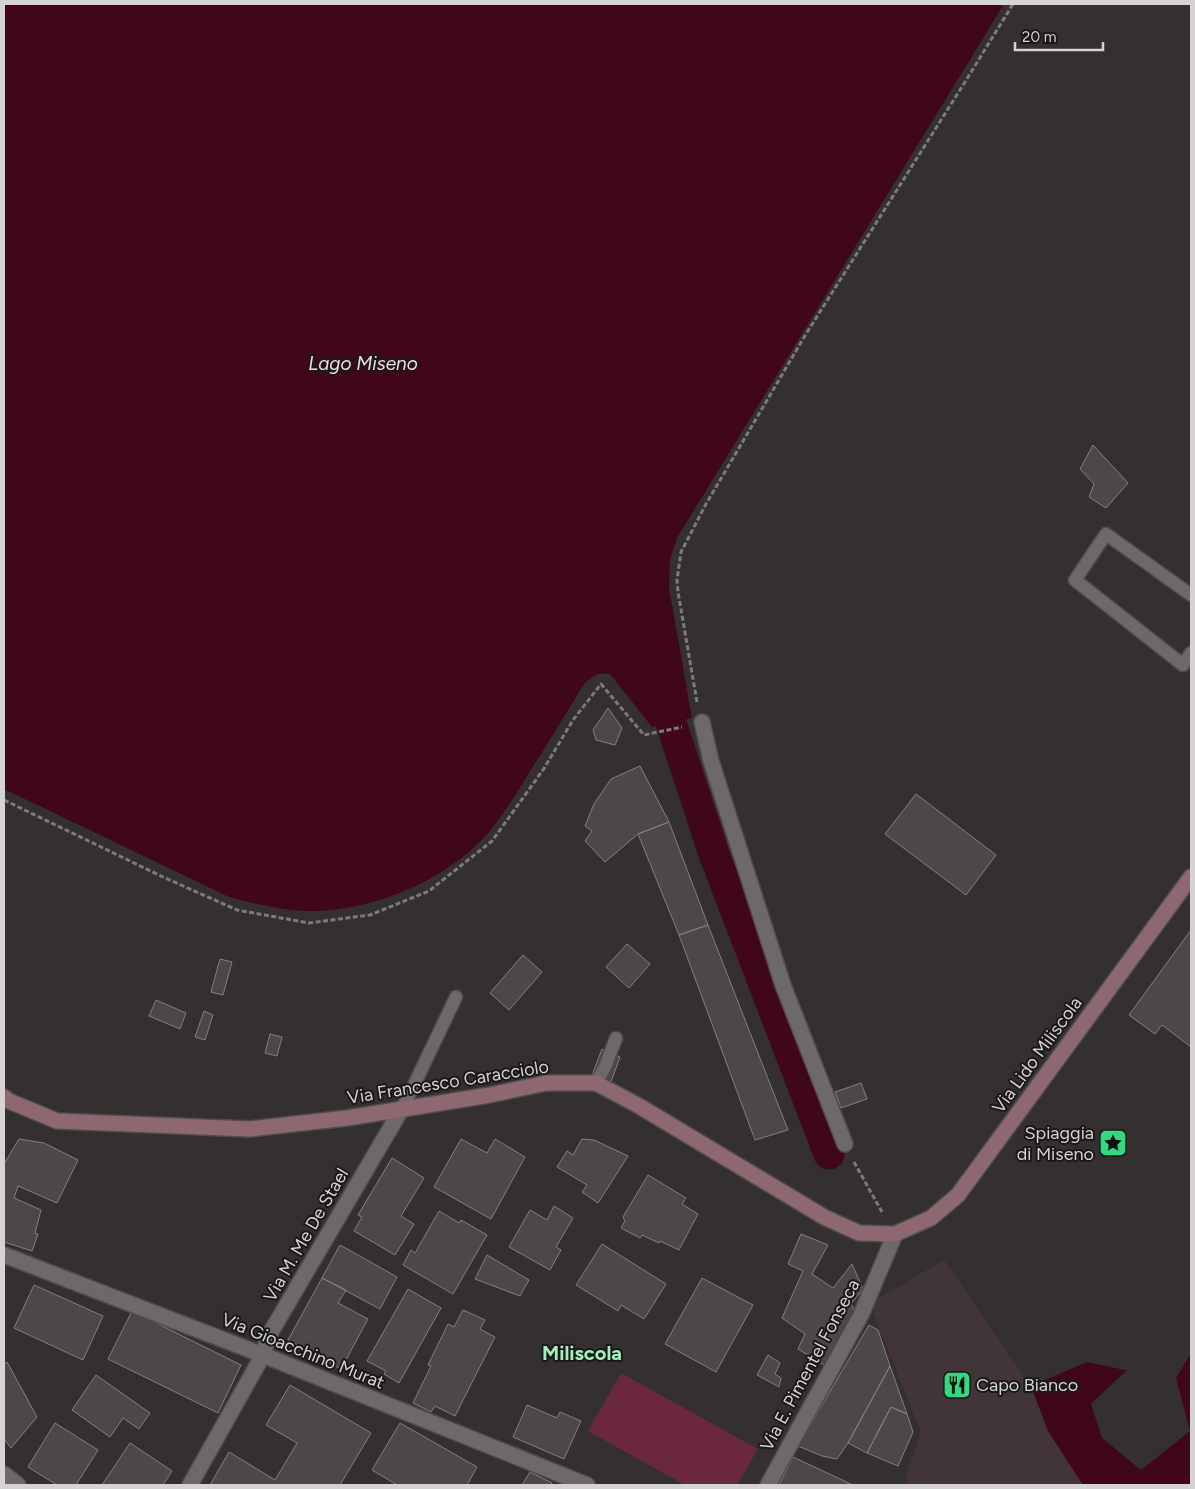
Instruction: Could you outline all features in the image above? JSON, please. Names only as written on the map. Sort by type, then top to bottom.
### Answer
[{"type":"main road","name":"Via Lido Miliscola","points":[[895,1234],[931,1218],[958,1195],[1191,877]]},
{"type":"main road","name":"Via Francesco Caracciolo","points":[[4,1097],[9,1101],[57,1121],[250,1129],[401,1110],[490,1095],[546,1083],[596,1083],[647,1111],[824,1218],[859,1233],[895,1234]]},
{"type":"street","points":[[702,722],[714,770],[783,985],[845,1144]]},
{"type":"street","name":"Via M. Me De Stael","points":[[190,1485],[263,1355],[268,1337],[401,1110]]},
{"type":"street","name":"Via E. Pimentel Fonseca","points":[[768,1485],[861,1315],[895,1234]]},
{"type":"street","name":"Via Gioacchino Murat","points":[[4,1256],[263,1355],[587,1485]]},
{"type":"street","points":[[4,1474],[18,1485]]},
{"type":"lane","points":[[1191,594],[1106,534],[1075,580],[1183,665],[1191,653]]},
{"type":"lane","points":[[401,1110],[456,997]]},
{"type":"lane","points":[[596,1083],[605,1067],[616,1038]]},
{"type":"path","points":[[4,800],[163,877],[238,910],[309,924],[370,915],[429,891],[492,841],[543,770],[573,720],[601,684],[644,735],[702,722],[678,592],[677,580],[681,552],[706,504],[806,334],[966,82],[1013,4]]},
{"type":"path","points":[[845,1144],[895,1234]]},
{"type":"shaded area","points":[[944,1260],[1031,1386],[1048,1431],[1083,1485],[908,1485],[905,1478],[921,1431],[869,1304]]},
{"type":"shaded area","points":[[621,1373],[758,1449],[737,1485],[685,1485],[588,1431]]},
{"type":"water","name":"Lago Miseno","points":[[4,4],[1004,4],[677,538],[670,560],[669,588],[692,718],[652,727],[610,674],[596,675],[584,684],[502,816],[480,841],[460,859],[414,887],[389,897],[363,905],[301,911],[259,905],[229,897],[4,789]]},
{"type":"water","points":[[1191,1344],[1191,1485],[1083,1485],[1048,1431],[1031,1386],[1087,1362],[1168,1379]]},
{"type":"pier","points":[[1191,1342],[1191,1353],[1176,1378],[1190,1431],[1141,1470],[1102,1438],[1091,1404],[1129,1368],[1167,1376]]},
{"type":"building","points":[[1093,445],[1128,483],[1106,508],[1089,497],[1094,484],[1080,469]]},
{"type":"building","points":[[608,708],[622,728],[615,745],[596,740],[593,730]]},
{"type":"building","points":[[640,766],[669,822],[638,834],[605,862],[585,841],[592,831],[585,826],[594,804],[611,779]]},
{"type":"building","points":[[916,794],[996,855],[966,895],[885,834]]},
{"type":"building","points":[[669,822],[708,925],[679,935],[638,834]]},
{"type":"building","points":[[708,925],[788,1130],[755,1140],[679,935]]},
{"type":"building","points":[[1191,930],[1191,1047],[1162,1025],[1155,1034],[1129,1015]]},
{"type":"building","points":[[627,944],[650,964],[629,988],[606,967]]},
{"type":"building","points":[[523,955],[542,972],[509,1010],[490,993]]},
{"type":"building","points":[[220,959],[232,962],[223,995],[211,992]]},
{"type":"building","points":[[156,1000],[186,1013],[180,1029],[149,1016]]},
{"type":"building","points":[[204,1011],[213,1015],[205,1040],[195,1037]]},
{"type":"building","points":[[270,1034],[282,1037],[277,1056],[265,1053]]},
{"type":"building","points":[[602,1049],[620,1057],[611,1082],[592,1075]]},
{"type":"building","points":[[861,1083],[867,1099],[841,1108],[835,1092]]},
{"type":"building","points":[[19,1139],[44,1143],[78,1160],[57,1203],[18,1186],[14,1198],[41,1210],[35,1233],[38,1234],[32,1251],[4,1242],[4,1164]]},
{"type":"building","points":[[461,1139],[487,1153],[495,1139],[525,1157],[491,1219],[434,1187]]},
{"type":"building","points":[[582,1139],[594,1140],[628,1156],[598,1203],[582,1192],[587,1185],[557,1167],[567,1151],[573,1155]]},
{"type":"building","points":[[392,1158],[424,1178],[401,1216],[414,1224],[395,1255],[354,1231],[362,1217],[358,1215]]},
{"type":"building","points":[[648,1175],[686,1198],[682,1204],[698,1214],[679,1250],[642,1235],[640,1238],[621,1228],[625,1221],[623,1217]]},
{"type":"building","points":[[554,1206],[573,1218],[556,1247],[561,1250],[550,1270],[509,1247],[530,1210],[547,1220]]},
{"type":"building","points":[[439,1211],[459,1223],[461,1220],[487,1235],[453,1294],[403,1265],[411,1250],[415,1253]]},
{"type":"building","points":[[801,1234],[828,1245],[812,1274],[833,1288],[852,1264],[863,1289],[851,1304],[855,1311],[826,1366],[798,1349],[805,1334],[782,1318],[803,1271],[788,1264]]},
{"type":"building","points":[[602,1244],[666,1284],[644,1319],[621,1305],[618,1311],[576,1285]]},
{"type":"building","points":[[340,1245],[397,1277],[380,1309],[322,1278]]},
{"type":"building","points":[[487,1255],[529,1280],[520,1296],[475,1279]]},
{"type":"building","points":[[322,1278],[346,1290],[338,1303],[368,1319],[341,1369],[288,1340]]},
{"type":"building","points":[[702,1278],[753,1305],[716,1372],[665,1344]]},
{"type":"building","points":[[34,1285],[103,1316],[83,1360],[14,1328]]},
{"type":"building","points":[[408,1289],[441,1308],[399,1383],[384,1374],[386,1371],[367,1361]]},
{"type":"building","points":[[463,1310],[485,1320],[480,1329],[495,1337],[455,1416],[435,1406],[431,1412],[413,1403],[431,1366],[428,1365],[448,1324],[454,1327]]},
{"type":"building","points":[[132,1311],[241,1365],[218,1413],[108,1359]]},
{"type":"building","points":[[869,1325],[878,1330],[890,1366],[848,1443],[837,1459],[822,1456],[798,1446]]},
{"type":"building","points":[[768,1355],[780,1363],[775,1374],[781,1378],[779,1387],[757,1375]]},
{"type":"building","points":[[7,1362],[37,1417],[11,1448],[4,1439],[4,1364]]},
{"type":"building","points":[[890,1366],[907,1414],[891,1407],[867,1453],[848,1443]]},
{"type":"building","points":[[96,1375],[150,1413],[139,1429],[123,1418],[110,1437],[72,1410]]},
{"type":"building","points":[[290,1385],[371,1433],[340,1485],[210,1485],[229,1452],[275,1480],[297,1443],[266,1425]]},
{"type":"building","points":[[527,1405],[557,1418],[560,1412],[581,1421],[564,1459],[513,1437]]},
{"type":"building","points":[[891,1407],[907,1414],[913,1432],[898,1466],[867,1453]]},
{"type":"building","points":[[55,1423],[98,1450],[76,1485],[57,1485],[28,1467]]},
{"type":"building","points":[[400,1423],[477,1467],[467,1485],[397,1485],[372,1470]]},
{"type":"building","points":[[130,1443],[172,1471],[163,1485],[102,1485]]},
{"type":"building","points":[[793,1457],[853,1485],[779,1485]]},
{"type":"building","points":[[530,1472],[552,1483],[551,1485],[522,1485]]},
{"type":"waterway","points":[[671,723],[714,854],[829,1154]]},
{"type":"place","name":"Spiaggia di Miseno","points":[[1113,1143]]},
{"type":"place","name":"Capo Bianco","points":[[957,1385]]},
{"type":"district","name":"Miliscola","points":[[582,1353]]}]
